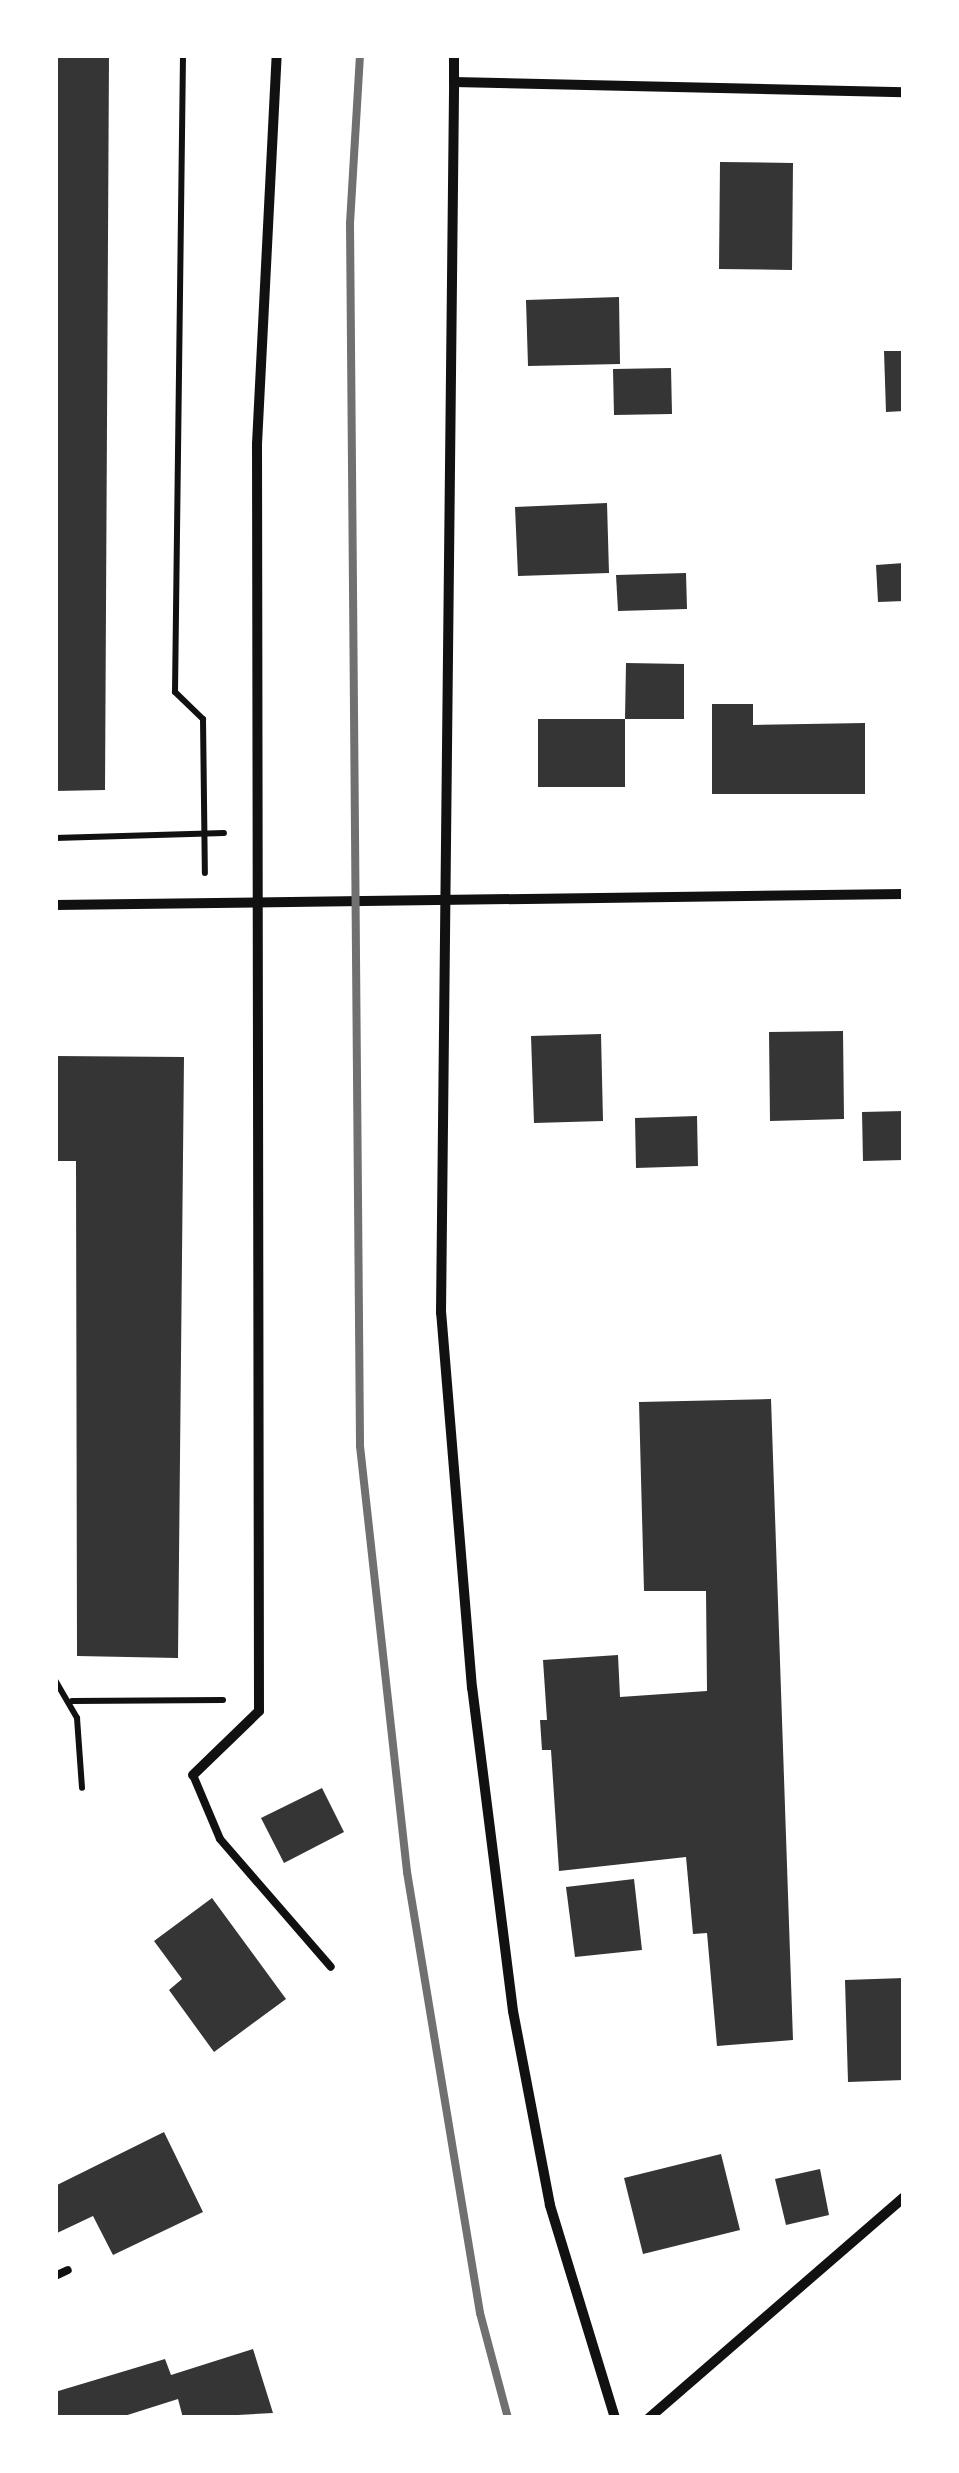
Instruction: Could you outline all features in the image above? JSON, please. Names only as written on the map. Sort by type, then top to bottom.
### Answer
[{"type":"street","points":[[194,1776],[259,1700],[257,444],[277,55]]},
{"type":"street","points":[[454,55],[442,1313],[482,1779],[550,2205],[615,2418]]},
{"type":"street","points":[[454,82],[904,92]]},
{"type":"street","points":[[55,905],[444,895],[904,894]]},
{"type":"street","points":[[650,2418],[904,2196]]},
{"type":"lane","points":[[194,1776],[220,1840],[331,1967]]},
{"type":"lane","points":[[55,2276],[68,2270]]},
{"type":"path","points":[[182,55],[175,692],[203,719],[204,900]]},
{"type":"path","points":[[55,838],[257,831]]},
{"type":"path","points":[[55,1680],[72,1701],[82,1788]]},
{"type":"path","points":[[72,1701],[259,1700]]},
{"type":"building","points":[[55,55],[109,55],[105,790],[55,791]]},
{"type":"building","points":[[720,162],[793,163],[792,270],[719,269]]},
{"type":"building","points":[[619,297],[620,364],[528,366],[526,300]]},
{"type":"building","points":[[884,351],[904,351],[904,411],[886,412]]},
{"type":"building","points":[[671,368],[672,414],[614,415],[613,369]]},
{"type":"building","points":[[607,503],[609,573],[518,576],[515,507]]},
{"type":"building","points":[[904,563],[904,601],[878,602],[876,565]]},
{"type":"building","points":[[686,573],[687,609],[618,611],[616,575]]},
{"type":"building","points":[[626,663],[684,664],[684,719],[625,719]]},
{"type":"building","points":[[712,704],[753,704],[753,725],[865,723],[865,794],[712,794]]},
{"type":"building","points":[[538,719],[625,719],[625,787],[538,787]]},
{"type":"building","points":[[843,1031],[844,1119],[770,1121],[769,1032]]},
{"type":"building","points":[[601,1034],[603,1121],[534,1123],[531,1036]]},
{"type":"building","points":[[55,1056],[184,1057],[178,1658],[77,1656],[76,1161],[55,1161]]},
{"type":"building","points":[[904,1111],[904,1160],[863,1161],[862,1112]]},
{"type":"building","points":[[697,1116],[698,1166],[636,1168],[635,1118]]},
{"type":"building","points":[[771,1399],[793,2040],[717,2046],[707,1933],[693,1934],[686,1857],[559,1871],[551,1750],[542,1750],[540,1720],[547,1720],[543,1660],[618,1655],[620,1697],[707,1691],[706,1591],[644,1591],[639,1402]]},
{"type":"building","points":[[322,1788],[344,1832],[284,1863],[261,1818]]},
{"type":"building","points":[[634,1879],[642,1950],[575,1957],[566,1887]]},
{"type":"building","points":[[212,1898],[286,1999],[214,2052],[169,1990],[182,1979],[154,1941]]},
{"type":"building","points":[[904,1978],[904,2080],[848,2082],[845,1980]]},
{"type":"building","points":[[164,2132],[203,2212],[113,2255],[93,2216],[55,2234],[55,2186]]},
{"type":"building","points":[[721,2154],[740,2230],[643,2254],[624,2178]]},
{"type":"building","points":[[820,2169],[829,2215],[786,2225],[775,2179]]},
{"type":"building","points":[[253,2349],[273,2413],[183,2418],[178,2399],[118,2418],[55,2418],[55,2392],[165,2359],[171,2375]]},
{"type":"railway","points":[[360,55],[350,223],[360,1446],[407,1872],[480,2313],[508,2418]]}]
